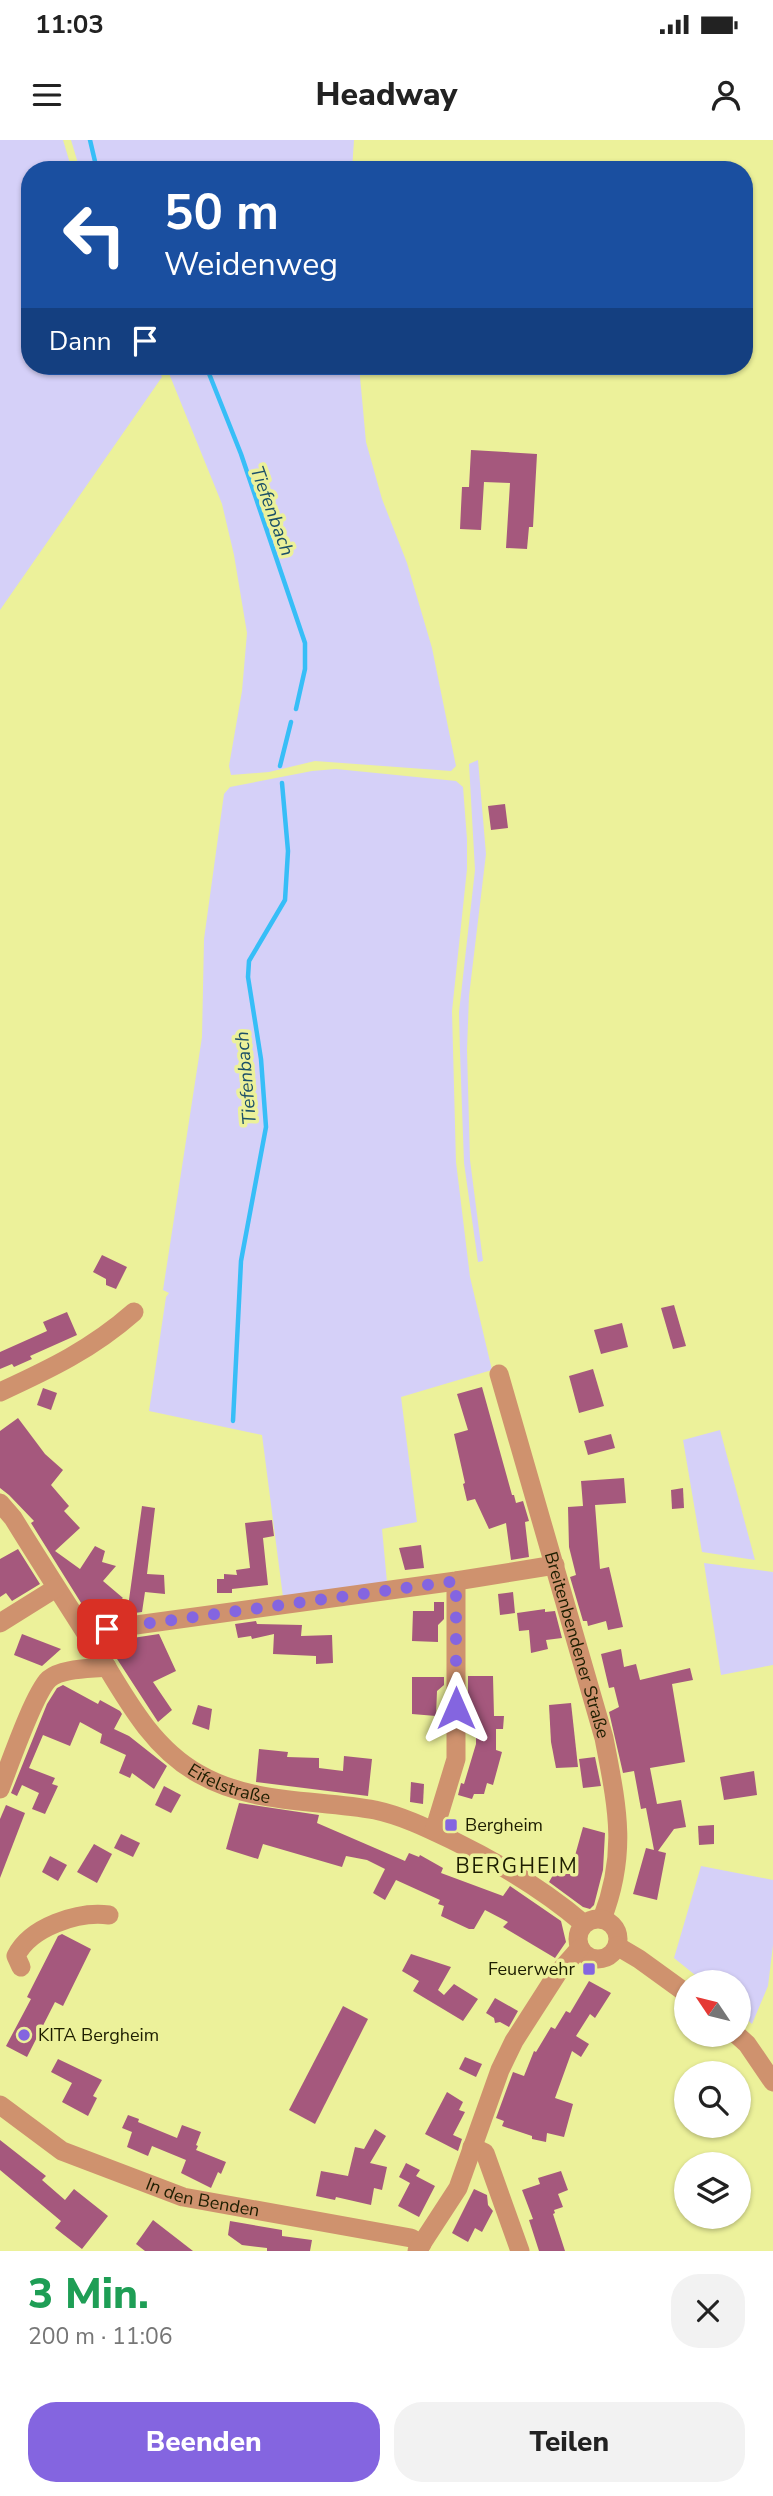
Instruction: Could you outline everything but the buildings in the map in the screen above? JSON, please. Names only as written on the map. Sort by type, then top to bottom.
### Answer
[{"type":"street","points":[[0,1392],[81,1353],[109,1335],[134,1312]]},
{"type":"street","name":"Breitenbendener Straße","points":[[499,1374],[604,1738],[617,1812],[620,1842],[617,1875],[586,1918]]},
{"type":"street","name":"Eifelstraße","points":[[0,1503],[13,1518],[137,1716],[171,1754],[199,1774],[240,1790],[289,1802],[375,1810],[434,1831],[497,1862],[586,1918]]},
{"type":"street","points":[[88,1635],[107,1629],[456,1581],[555,1564]]},
{"type":"street","points":[[434,1831],[456,1759],[456,1581]]},
{"type":"street","points":[[0,1623],[56,1588]]},
{"type":"street","points":[[0,1789],[37,1698],[49,1679],[65,1672],[107,1667]]},
{"type":"street","points":[[21,1968],[16,1956],[22,1943],[40,1930],[93,1913],[109,1915]]},
{"type":"street","points":[[586,1918],[616,1929],[617,1946],[614,1952],[602,1959],[589,1957],[580,1948],[578,1935],[586,1918]]},
{"type":"street","points":[[617,1946],[674,1984]]},
{"type":"street","points":[[420,2247],[458,2188],[500,2070],[514,2041],[562,1967],[580,1948]]},
{"type":"street","points":[[750,2048],[773,2082]]},
{"type":"street","name":"In den Benden","points":[[0,2105],[62,2151],[183,2197],[398,2235],[411,2238],[420,2247]]},
{"type":"street","points":[[472,2147],[485,2153],[520,2251]]},
{"type":"shaded area","points":[[0,140],[63,140],[69,161],[21,161],[21,375],[162,377],[0,610]]},
{"type":"shaded area","points":[[71,140],[354,140],[353,161],[77,161]]},
{"type":"shaded area","points":[[170,375],[360,375],[366,442],[382,499],[407,563],[432,648],[456,766],[451,771],[315,761],[269,772],[231,775],[229,766],[242,691],[247,633],[222,504]]},
{"type":"shaded area","points":[[478,760],[486,854],[469,996],[467,1050],[470,1160],[483,1261],[478,1262],[464,1163],[459,1012],[475,870],[469,764]]},
{"type":"shaded area","points":[[336,769],[456,781],[463,787],[467,869],[452,1011],[456,1162],[470,1277],[492,1370],[401,1397],[417,1522],[382,1529],[387,1582],[283,1597],[262,1435],[149,1411],[166,1297],[169,1293],[163,1290],[202,1037],[204,939],[224,794],[230,787]]},
{"type":"shaded area","points":[[720,1430],[755,1560],[702,1552],[683,1440]]},
{"type":"shaded area","points":[[704,1563],[773,1572],[773,1665],[721,1675]]},
{"type":"shaded area","points":[[701,1866],[773,1880],[773,1945],[768,1986],[752,2024],[751,1970],[689,1970],[674,1958]]},
{"type":"waterway","name":"Tiefenbach","points":[[90,140],[95,161]]},
{"type":"waterway","name":"Tiefenbach","points":[[210,375],[241,454],[305,643],[305,669],[296,709]]},
{"type":"waterway","name":"Tiefenbach","points":[[280,766],[291,722]]},
{"type":"waterway","name":"Tiefenbach","points":[[233,1421],[241,1261],[266,1127],[261,1059],[248,977],[249,961],[285,900],[288,851],[282,783]]},
{"type":"place","name":"Bergheim","points":[[451,1825]]},
{"type":"place","name":"Feuerwehr","points":[[589,1969]]},
{"type":"place","name":"KITA Bergheim","points":[[24,2035]]},
{"type":"district","name":"BERGHEIM","points":[[517,1866]]},
{"type":"route","points":[[107,1629],[456,1581],[456,1708]]}]
